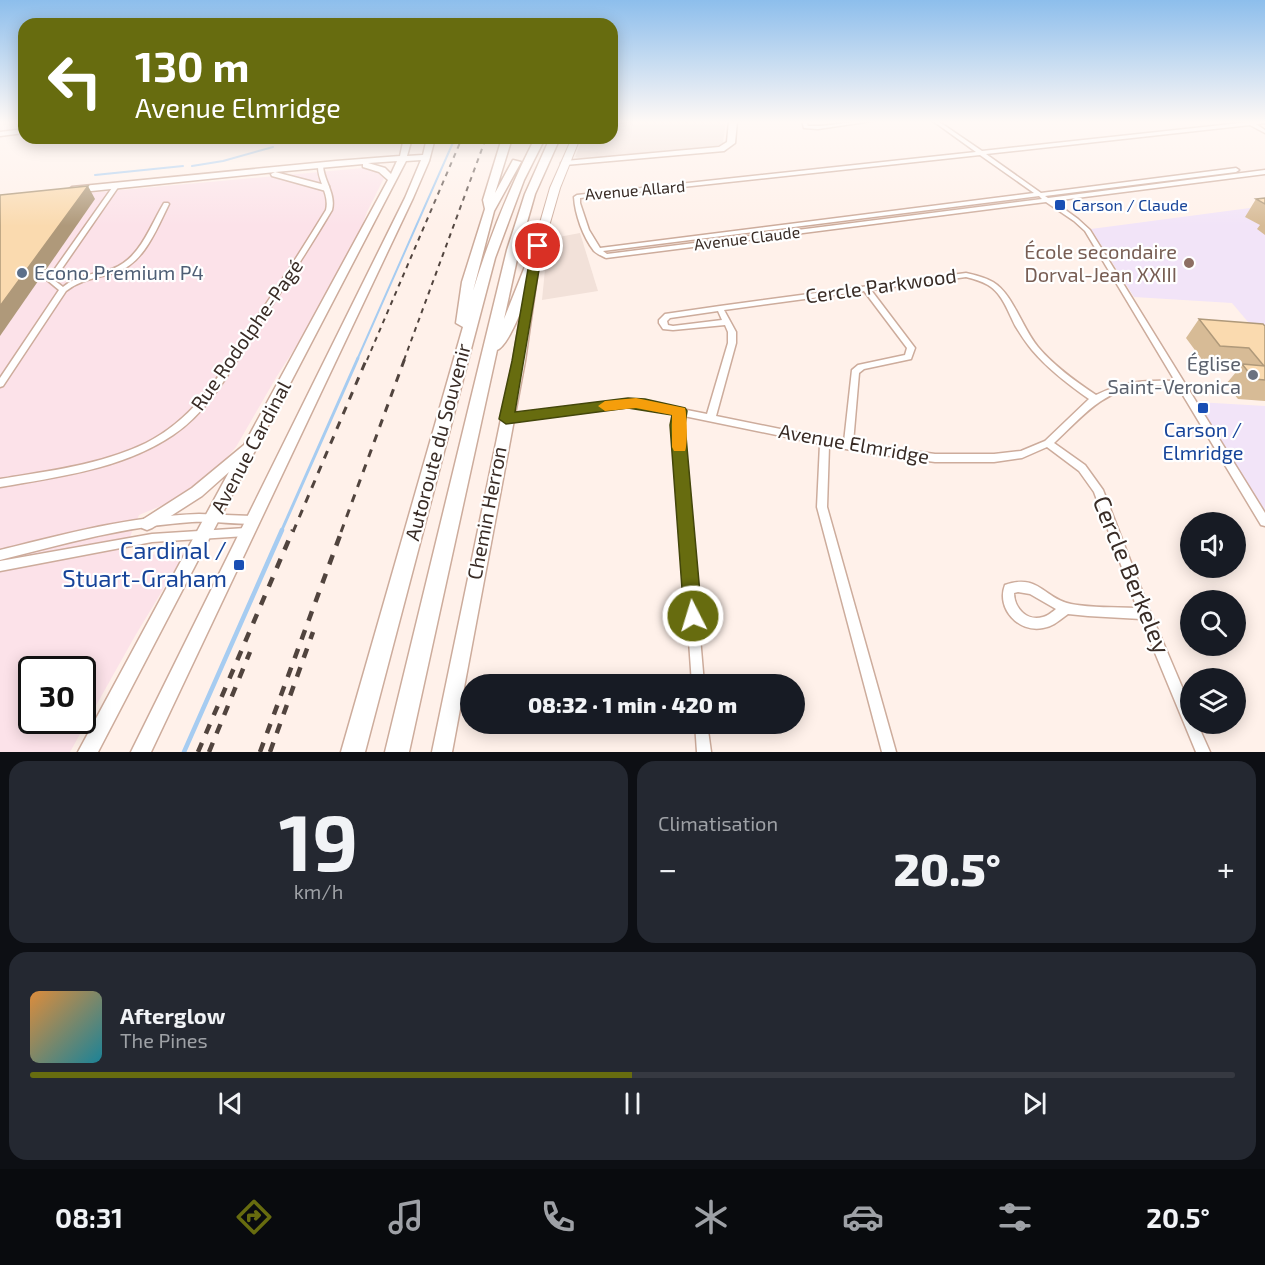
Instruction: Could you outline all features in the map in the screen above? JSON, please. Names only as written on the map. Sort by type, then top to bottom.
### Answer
[{"type":"highway","points":[[489,211],[488,200],[499,156]]},
{"type":"highway","points":[[457,373],[468,282],[489,211],[520,156]]},
{"type":"highway","name":"Autoroute du Souvenir","points":[[353,752],[497,233],[531,156]]},
{"type":"highway","name":"Autoroute du Souvenir","points":[[397,752],[520,223],[547,156]]},
{"type":"highway","points":[[487,362],[513,315],[536,254]]},
{"type":"main road","points":[[370,162],[380,156]]},
{"type":"main road","name":"Avenue Cardinal","points":[[88,752],[253,445],[403,156]]},
{"type":"main road","name":"Chemin Herron","points":[[442,752],[521,350],[536,254],[568,156]]},
{"type":"main road","points":[[565,163],[642,156]]},
{"type":"main road","points":[[61,191],[320,166],[426,159]]},
{"type":"main road","name":"Avenue Cardinal","points":[[141,752],[426,159]]},
{"type":"main road","points":[[370,162],[392,180]]},
{"type":"main road","points":[[266,171],[326,188]]},
{"type":"main road","points":[[147,524],[197,492],[253,445]]},
{"type":"street","name":"Avenue Allard","points":[[582,221],[577,197],[931,156]]},
{"type":"street","points":[[984,156],[1087,230],[1265,522]]},
{"type":"street","name":"Rue Rodolphe-Pagé","points":[[0,483],[81,469],[110,461],[159,440],[188,419],[211,394],[319,227],[331,204],[321,176],[320,166]]},
{"type":"street","name":"Avenue Claude","points":[[597,250],[1265,166]]},
{"type":"street","name":"Avenue Claude","points":[[597,250],[606,256],[1265,172]]},
{"type":"street","points":[[1182,177],[1190,181]]},
{"type":"street","points":[[63,290],[50,280],[116,186]]},
{"type":"street","points":[[0,384],[63,290],[75,281],[132,262],[166,204]]},
{"type":"street","points":[[894,213],[899,219]]},
{"type":"street","points":[[582,221],[597,250]]},
{"type":"street","name":"Cercle Parkwood","points":[[728,322],[673,328],[666,327],[663,320],[668,316],[720,308],[966,275],[991,281],[1000,290],[1028,340],[1055,370],[1095,399]]},
{"type":"street","points":[[848,446],[855,372],[861,367],[908,357],[911,348],[866,288]]},
{"type":"street","points":[[711,417],[732,343],[728,322],[720,308]]},
{"type":"street","name":"Avenue Elmridge","points":[[506,419],[628,403],[645,404],[848,446],[908,456],[994,458],[1022,454],[1048,443],[1095,399],[1129,385],[1181,384]]},
{"type":"street","points":[[680,411],[678,425],[697,674]]},
{"type":"street","points":[[825,441],[822,507],[889,752]]},
{"type":"street","name":"Cercle Berkeley","points":[[1048,443],[1082,468],[1098,490],[1145,614],[1203,752]]},
{"type":"street","points":[[0,555],[66,539],[191,518],[208,527],[249,526]]},
{"type":"street","points":[[0,566],[208,527],[249,526]]},
{"type":"street","points":[[1067,609],[1044,623],[1028,623],[1016,616],[1010,606],[1007,597],[1009,589],[1018,585],[1031,588],[1067,609],[1145,614]]},
{"type":"street","points":[[702,734],[704,752]]},
{"type":"shaded area","points":[[575,156],[612,156],[582,159]]},
{"type":"shaded area","points":[[363,168],[375,169],[384,178],[367,212],[357,240],[308,328],[236,447],[224,461],[192,489],[175,500],[139,515],[122,556],[185,553],[96,706],[96,656],[18,656],[18,734],[80,734],[70,752],[0,752],[0,201]]},
{"type":"shaded area","name":"École secondaire Dorval-Jean XXIII","points":[[1265,206],[1265,342],[1232,303],[1134,297],[1091,229]]},
{"type":"shaded area","points":[[580,233],[598,291],[542,300],[548,239]]},
{"type":"shaded area","points":[[1197,402],[1265,406],[1265,513]]},
{"type":"building","name":"Econo Premium P4","points":[[88,186],[0,306],[0,195]]},
{"type":"building","points":[[1265,198],[1265,204],[1256,199]]},
{"type":"building","points":[[1199,319],[1263,324],[1265,326],[1265,380],[1254,379],[1242,364],[1264,366],[1249,348],[1220,346]]},
{"type":"waterway","points":[[192,166],[241,156]]},
{"type":"waterway","points":[[357,360],[447,156]]},
{"type":"waterway","points":[[95,175],[183,166]]},
{"type":"waterway","points":[[281,532],[358,358]]},
{"type":"waterway","points":[[184,752],[282,530]]},
{"type":"railway","points":[[367,360],[454,156]]},
{"type":"railway","points":[[404,360],[479,156]]},
{"type":"railway","points":[[293,532],[367,358]]},
{"type":"railway","points":[[341,532],[405,358]]},
{"type":"railway","points":[[198,752],[293,530]]},
{"type":"railway","points":[[260,752],[342,530]]},
{"type":"railway","points":[[270,752],[313,632]]},
{"type":"railway","points":[[209,752],[250,652]]},
{"type":"slow traffic","points":[[605,406],[636,403],[680,411],[678,425],[680,447]]},
{"type":"place","name":"Carson / Claude","points":[[1060,205]]},
{"type":"place","name":"École secondaire Dorval-Jean XXIII","points":[[1189,263]]},
{"type":"place","name":"Econo Premium P4","points":[[22,273]]},
{"type":"place","name":"Église Saint-Veronica","points":[[1253,375]]},
{"type":"place","name":"Carson / Elmridge","points":[[1203,408]]},
{"type":"place","name":"Cardinal / Stuart-Graham","points":[[239,565]]},
{"type":"route","points":[[538,246],[519,361],[506,419],[628,403],[680,411],[678,425],[693,616]]}]
